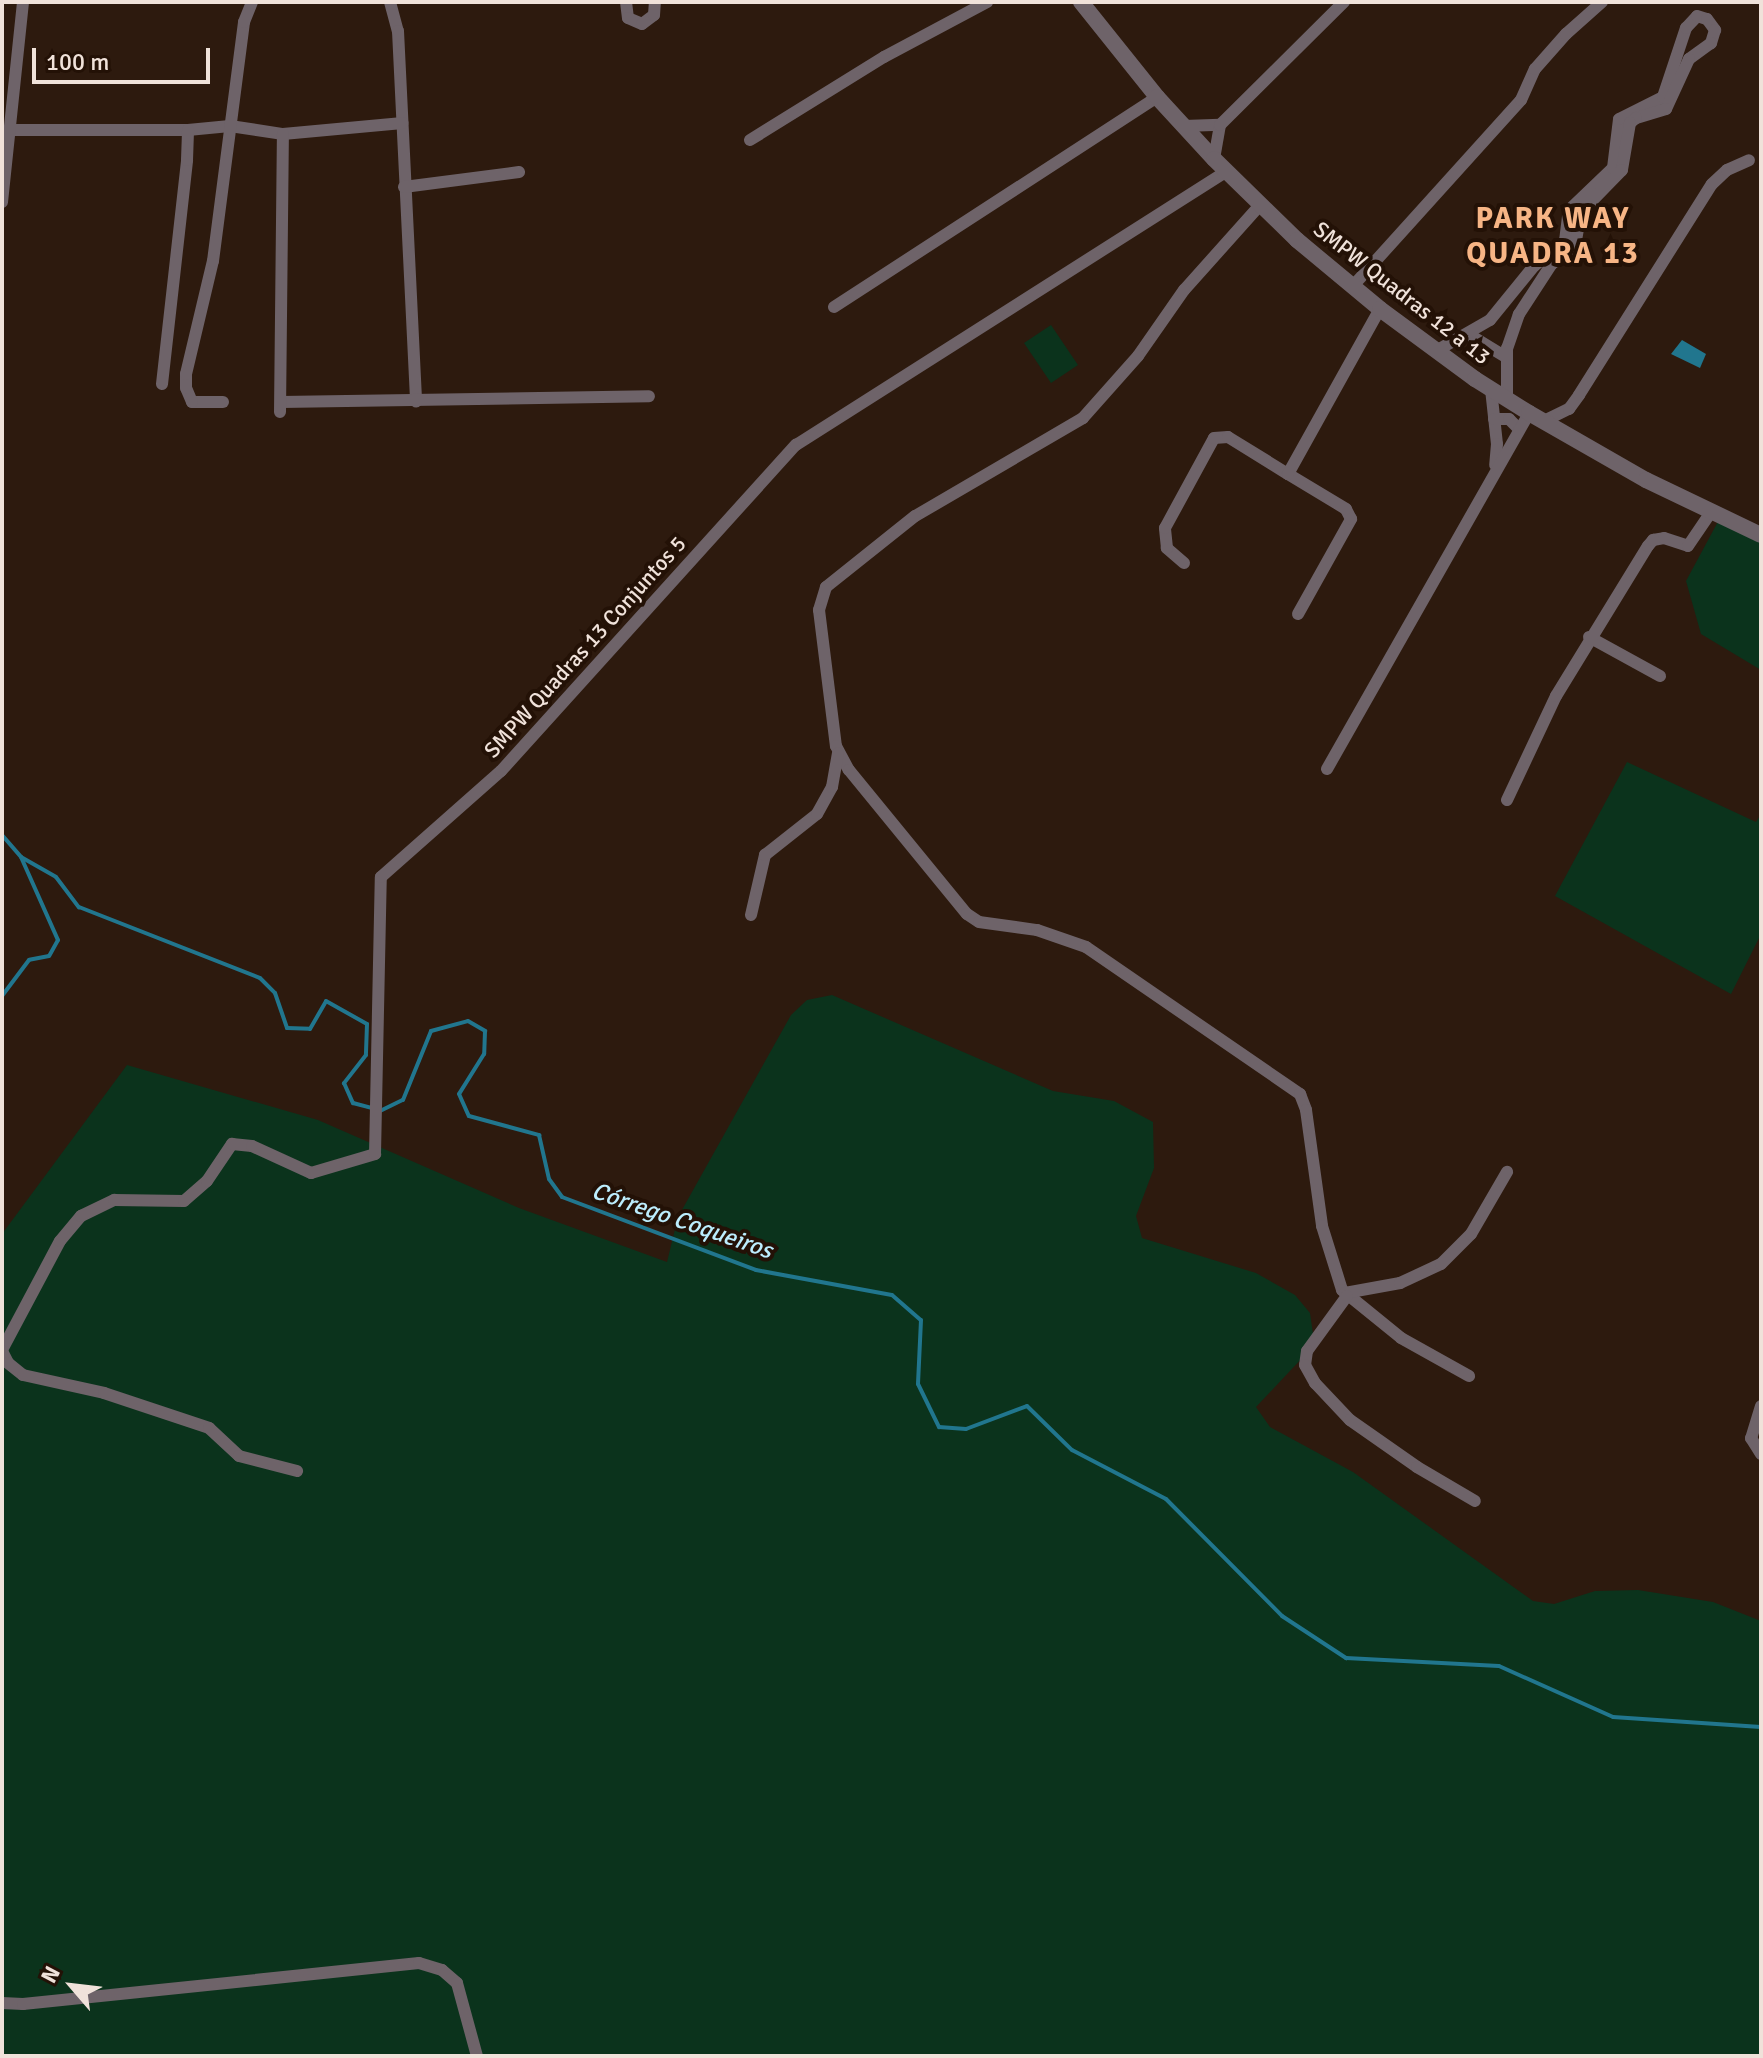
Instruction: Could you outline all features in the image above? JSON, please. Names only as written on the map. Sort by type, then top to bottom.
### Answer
[{"type":"street","points":[[2,202],[23,2]]},
{"type":"street","points":[[223,402],[192,402],[186,388],[186,374],[213,261],[244,22],[252,2]]},
{"type":"street","points":[[390,2],[398,31],[416,402]]},
{"type":"street","points":[[626,2],[628,18],[642,24],[654,15],[655,2]]},
{"type":"street","points":[[750,140],[884,57],[987,2]]},
{"type":"street","name":"SMPW Quadras 12 a 13","points":[[1081,2],[1157,97],[1214,159],[1352,287],[1380,309],[1491,389],[1573,439],[1761,535]]},
{"type":"street","points":[[1214,159],[1220,125],[1344,2]]},
{"type":"street","points":[[1352,287],[1521,100],[1535,69],[1566,34],[1602,2]]},
{"type":"street","points":[[1436,351],[1468,334],[1497,313],[1539,261],[1565,241],[1569,210],[1613,168],[1619,119],[1663,97],[1686,28],[1697,16],[1707,19],[1715,30],[1711,43],[1689,59],[1669,107],[1630,123],[1622,170],[1581,212],[1575,246],[1551,265],[1525,303],[1509,338],[1507,399]]},
{"type":"street","points":[[834,307],[1157,97]]},
{"type":"street","points":[[9,130],[188,130],[230,126],[283,134],[402,123]]},
{"type":"street","points":[[1184,126],[1220,125]]},
{"type":"street","points":[[162,384],[188,130]]},
{"type":"street","points":[[283,134],[280,407],[649,396]]},
{"type":"street","points":[[1573,439],[1569,409],[1712,184],[1727,170],[1749,160]]},
{"type":"street","name":"SMPW Quadras 13 Conjuntos 5","points":[[2,1350],[60,1241],[81,1216],[114,1200],[184,1201],[207,1181],[232,1144],[252,1146],[311,1173],[375,1154],[381,877],[501,771],[783,458],[808,437],[1227,171]]},
{"type":"street","points":[[404,187],[519,172]]},
{"type":"street","points":[[751,915],[765,855],[817,814],[832,787],[838,754],[819,610],[822,593],[829,582],[915,516],[1083,418],[1138,356],[1184,290],[1261,204]]},
{"type":"street","points":[[1288,474],[1380,309]]},
{"type":"street","points":[[1468,334],[1506,357]]},
{"type":"street","points":[[1491,389],[1495,425],[1494,468]]},
{"type":"street","points":[[1327,769],[1494,468],[1518,431],[1536,417],[1569,409]]},
{"type":"street","points":[[1495,425],[1503,435],[1518,431]]},
{"type":"street","points":[[1184,563],[1167,548],[1165,528],[1214,438],[1228,437],[1346,509],[1351,519],[1298,614]]},
{"type":"street","points":[[1507,800],[1539,740],[1556,696],[1589,637],[1651,542],[1664,538],[1688,546],[1711,512]]},
{"type":"street","points":[[1589,637],[1660,676]]},
{"type":"street","points":[[838,754],[973,919],[1037,930],[1086,947],[1300,1094],[1306,1110],[1322,1226],[1335,1274],[1346,1294],[1401,1338],[1469,1376]]},
{"type":"street","points":[[1475,1501],[1417,1467],[1350,1420],[1315,1383],[1305,1365],[1307,1351],[1346,1294],[1400,1283],[1441,1264],[1471,1234],[1507,1172]]},
{"type":"street","points":[[2,1350],[8,1363],[23,1375],[104,1393],[209,1428],[239,1456],[297,1471]]},
{"type":"street","points":[[1761,1406],[1751,1438],[1761,1454]]},
{"type":"street","points":[[2,2003],[23,2004],[419,1963],[442,1970],[457,1983],[477,2056]]},
{"type":"green space","points":[[1051,325],[1078,365],[1051,383],[1024,343]]},
{"type":"green space","points":[[1721,516],[1761,532],[1761,670],[1701,634],[1686,581]]},
{"type":"green space","points":[[1627,762],[1756,822],[1761,814],[1761,934],[1731,994],[1555,896]]},
{"type":"green space","points":[[832,995],[1053,1091],[1114,1101],[1153,1122],[1154,1168],[1136,1216],[1142,1238],[1256,1273],[1295,1295],[1310,1313],[1313,1334],[1304,1356],[1256,1407],[1270,1427],[1353,1472],[1533,1601],[1554,1604],[1595,1591],[1638,1590],[1713,1602],[1761,1621],[1761,2056],[2,2056],[2,1234],[127,1065],[318,1120],[519,1208],[667,1262],[678,1217],[791,1015],[807,1000]]},
{"type":"water","points":[[1682,340],[1706,354],[1700,368],[1671,354]]},
{"type":"waterway","points":[[2,835],[21,857],[58,940],[49,956],[29,960],[2,996]]},
{"type":"waterway","name":"Córrego Coqueiros","points":[[21,857],[56,877],[79,907],[260,978],[275,993],[287,1028],[310,1029],[326,1001],[367,1024],[366,1055],[344,1083],[353,1103],[372,1108]]},
{"type":"waterway","name":"Córrego Coqueiros","points":[[380,1111],[403,1100],[431,1031],[468,1021],[485,1031],[484,1054],[459,1094],[469,1116],[539,1135],[549,1179],[562,1197],[756,1270],[892,1295],[921,1320],[918,1384],[939,1427],[966,1429],[1027,1406],[1072,1450],[1166,1499],[1282,1616],[1346,1658],[1499,1666],[1613,1717],[1761,1727]]},
{"type":"district","name":"PARK WAY QUADRA 13","points":[[1553,236]]}]
